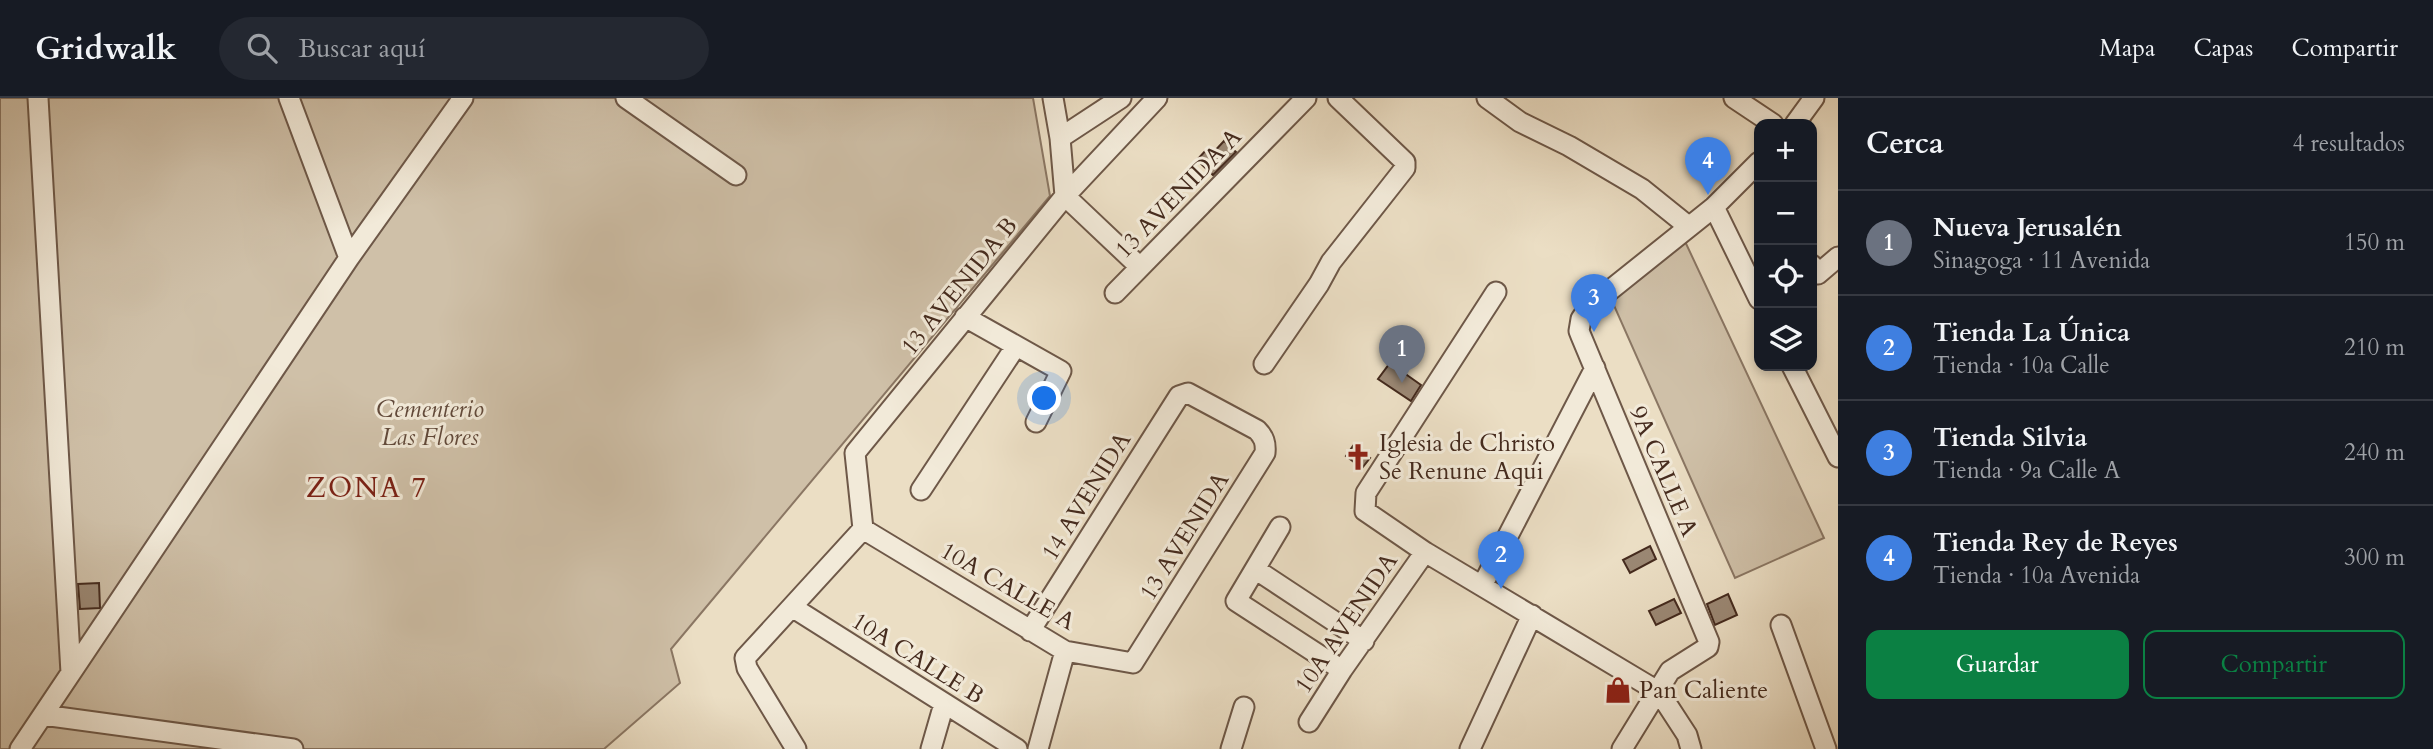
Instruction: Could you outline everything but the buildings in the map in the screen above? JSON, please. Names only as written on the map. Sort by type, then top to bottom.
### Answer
[{"type":"street","points":[[38,98],[71,673]]},
{"type":"street","points":[[289,98],[349,258]]},
{"type":"street","points":[[20,749],[349,258],[463,98]]},
{"type":"street","points":[[626,98],[736,175]]},
{"type":"street","points":[[1053,98],[1065,196],[1140,267]]},
{"type":"street","points":[[1060,138],[1121,98]]},
{"type":"street","name":"13 AVENIDA B","points":[[863,529],[854,455],[1065,196],[1157,98]]},
{"type":"street","name":"13 AVENIDA A","points":[[1115,293],[1306,98]]},
{"type":"street","points":[[1264,364],[1331,262],[1404,171],[1405,162],[1338,98]]},
{"type":"street","points":[[1487,98],[1520,122],[1642,188],[1688,226],[1754,176]]},
{"type":"street","points":[[1734,98],[1766,119]]},
{"type":"street","points":[[1799,119],[1814,98]]},
{"type":"street","points":[[1714,207],[1754,289]]},
{"type":"street","name":"9A CALLE A","points":[[1659,692],[1670,671],[1708,647],[1709,642],[1580,331],[1581,318],[1589,307],[1688,226]]},
{"type":"street","points":[[1817,269],[1838,257]]},
{"type":"street","points":[[1496,292],[1366,493],[1365,511],[1425,552],[1483,584],[1659,692],[1687,735],[1691,749]]},
{"type":"street","points":[[965,317],[1061,371],[1036,422]]},
{"type":"street","points":[[921,491],[1016,346]]},
{"type":"street","points":[[1483,584],[1595,368]]},
{"type":"street","points":[[1795,371],[1838,457]]},
{"type":"street","name":"13 AVENIDA","points":[[1136,662],[1265,453],[1265,440],[1257,430],[1188,393]]},
{"type":"street","name":"14 AVENIDA","points":[[1030,631],[1179,396],[1188,393]]},
{"type":"street","points":[[1280,527],[1236,600],[1342,670]]},
{"type":"street","points":[[796,749],[745,664],[746,655],[863,529]]},
{"type":"street","name":"10A CALLE A","points":[[863,529],[1065,651],[1136,662]]},
{"type":"street","name":"10A AVENIDA","points":[[1309,722],[1425,552]]},
{"type":"street","points":[[1255,569],[1364,641]]},
{"type":"street","name":"10A CALLE B","points":[[792,607],[1017,749]]},
{"type":"street","points":[[1470,749],[1532,615]]},
{"type":"street","points":[[1780,625],[1826,749]]},
{"type":"street","points":[[1038,749],[1065,651]]},
{"type":"street","points":[[1622,749],[1659,692]]},
{"type":"street","points":[[931,749],[944,704]]},
{"type":"street","points":[[1231,749],[1244,707]]},
{"type":"street","points":[[43,716],[293,749]]},
{"type":"green space","name":"Cementerio Las Flores","points":[[0,98],[1033,98],[1050,196],[671,649],[680,683],[604,749],[0,749]]},
{"type":"green space","points":[[1682,235],[1824,538],[1735,578],[1612,301],[1639,270]]},
{"type":"place","name":"Tienda Rey de Reyes","points":[[1708,195]]},
{"type":"place","name":"Tienda Silvia","points":[[1594,332]]},
{"type":"place","name":"Nueva Jerusalén","points":[[1402,383]]},
{"type":"place","name":"Iglesia de Christo Se Renune Aqui","points":[[1358,457]]},
{"type":"place","name":"Tienda La Única","points":[[1501,589]]},
{"type":"place","name":"Pan Caliente","points":[[1618,690]]},
{"type":"district","name":"ZONA 7","points":[[367,487]]}]
